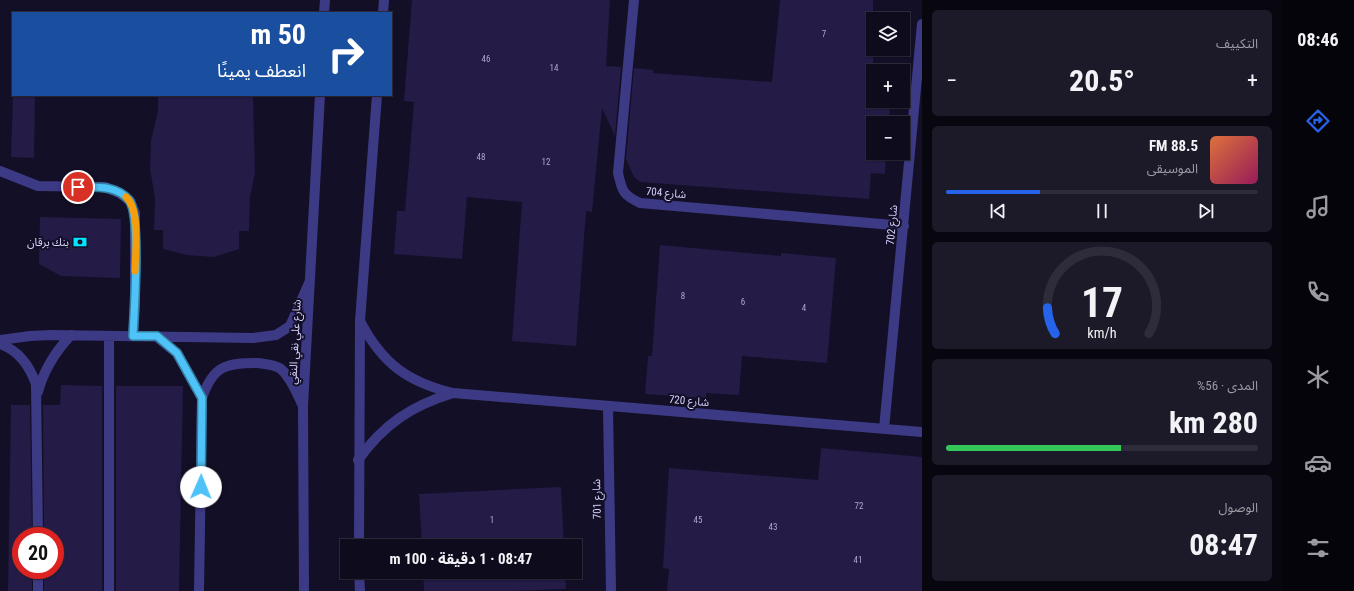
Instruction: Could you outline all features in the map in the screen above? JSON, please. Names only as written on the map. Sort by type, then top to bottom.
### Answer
[{"type":"street","points":[[324,12],[325,0]]},
{"type":"street","points":[[383,12],[384,0]]},
{"type":"street","name":"شارع 704","points":[[634,0],[618,173],[621,188],[627,197],[640,203],[904,226]]},
{"type":"street","name":"شارع 702","points":[[884,429],[922,24]]},
{"type":"street","name":"شارع علي نقي النقي","points":[[304,591],[303,406],[320,96]]},
{"type":"street","points":[[359,539],[358,460],[360,321],[377,96]]},
{"type":"street","points":[[0,172],[38,186],[105,187],[120,193],[130,201],[135,213],[133,336]]},
{"type":"street","points":[[0,340],[30,336],[71,335],[253,338],[276,335],[290,326],[310,281]]},
{"type":"street","name":"شارع 720","points":[[360,321],[370,339],[382,355],[397,369],[414,380],[433,388],[453,392],[922,432]]},
{"type":"street","points":[[37,396],[45,369],[52,357],[71,335]]},
{"type":"street","points":[[109,336],[109,591]]},
{"type":"street","points":[[157,336],[177,353],[202,398]]},
{"type":"street","points":[[0,344],[16,353],[25,361],[36,384],[38,527]]},
{"type":"street","points":[[199,591],[202,398],[207,383],[220,369],[236,363],[263,364],[280,368],[291,381],[303,406]]},
{"type":"street","name":"شارع 720","points":[[358,460],[383,430],[399,417],[422,404],[453,392]]},
{"type":"street","name":"شارع 701","points":[[608,406],[611,591]]},
{"type":"street","points":[[38,579],[38,591]]},
{"type":"street","points":[[359,579],[360,591]]},
{"type":"building","points":[[412,0],[610,0],[606,66],[621,67],[615,136],[602,108],[592,212],[586,211],[576,346],[512,341],[522,202],[467,197],[462,259],[394,254],[397,211],[405,211],[414,102],[404,101]]},
{"type":"building","points":[[780,0],[873,0],[873,12],[866,12],[866,56],[873,56],[873,64],[866,64],[866,108],[890,108],[889,116],[866,116],[866,160],[886,160],[885,174],[871,173],[869,199],[640,182],[634,177],[626,159],[634,68],[653,70],[653,73],[772,82]]},
{"type":"building","points":[[13,96],[35,96],[34,158],[11,157]]},
{"type":"building","points":[[158,96],[253,96],[255,173],[250,197],[249,231],[239,231],[239,249],[214,257],[187,255],[163,249],[163,230],[154,230],[155,198],[150,169],[151,140],[158,111]]},
{"type":"building","name":"بنك برقان","points":[[40,217],[121,219],[120,278],[61,276],[39,264]]},
{"type":"building","points":[[660,245],[781,256],[781,253],[836,258],[827,363],[742,356],[739,395],[706,393],[706,398],[645,394],[648,356],[652,356]]},
{"type":"building","points":[[61,385],[102,386],[102,591],[44,591],[44,579],[64,579],[64,527],[44,527],[43,405],[60,405]]},
{"type":"building","points":[[116,386],[183,386],[179,591],[116,591]]},
{"type":"building","points":[[11,405],[30,405],[32,527],[12,527],[12,579],[32,579],[32,591],[8,591]]},
{"type":"building","points":[[821,448],[922,457],[922,591],[667,591],[669,569],[663,568],[669,468],[818,480]]},
{"type":"building","points":[[561,487],[564,539],[422,539],[419,494]]},
{"type":"building","points":[[423,579],[565,579],[566,589],[513,591],[424,591]]},
{"type":"slow traffic","points":[[126,197],[130,201],[135,213],[135,271]]},
{"type":"place","name":"بنك برقان","points":[[80,242]]},
{"type":"route","points":[[78,187],[105,187],[120,193],[130,201],[135,213],[135,305],[133,336],[157,336],[177,353],[202,398],[201,487]]}]
